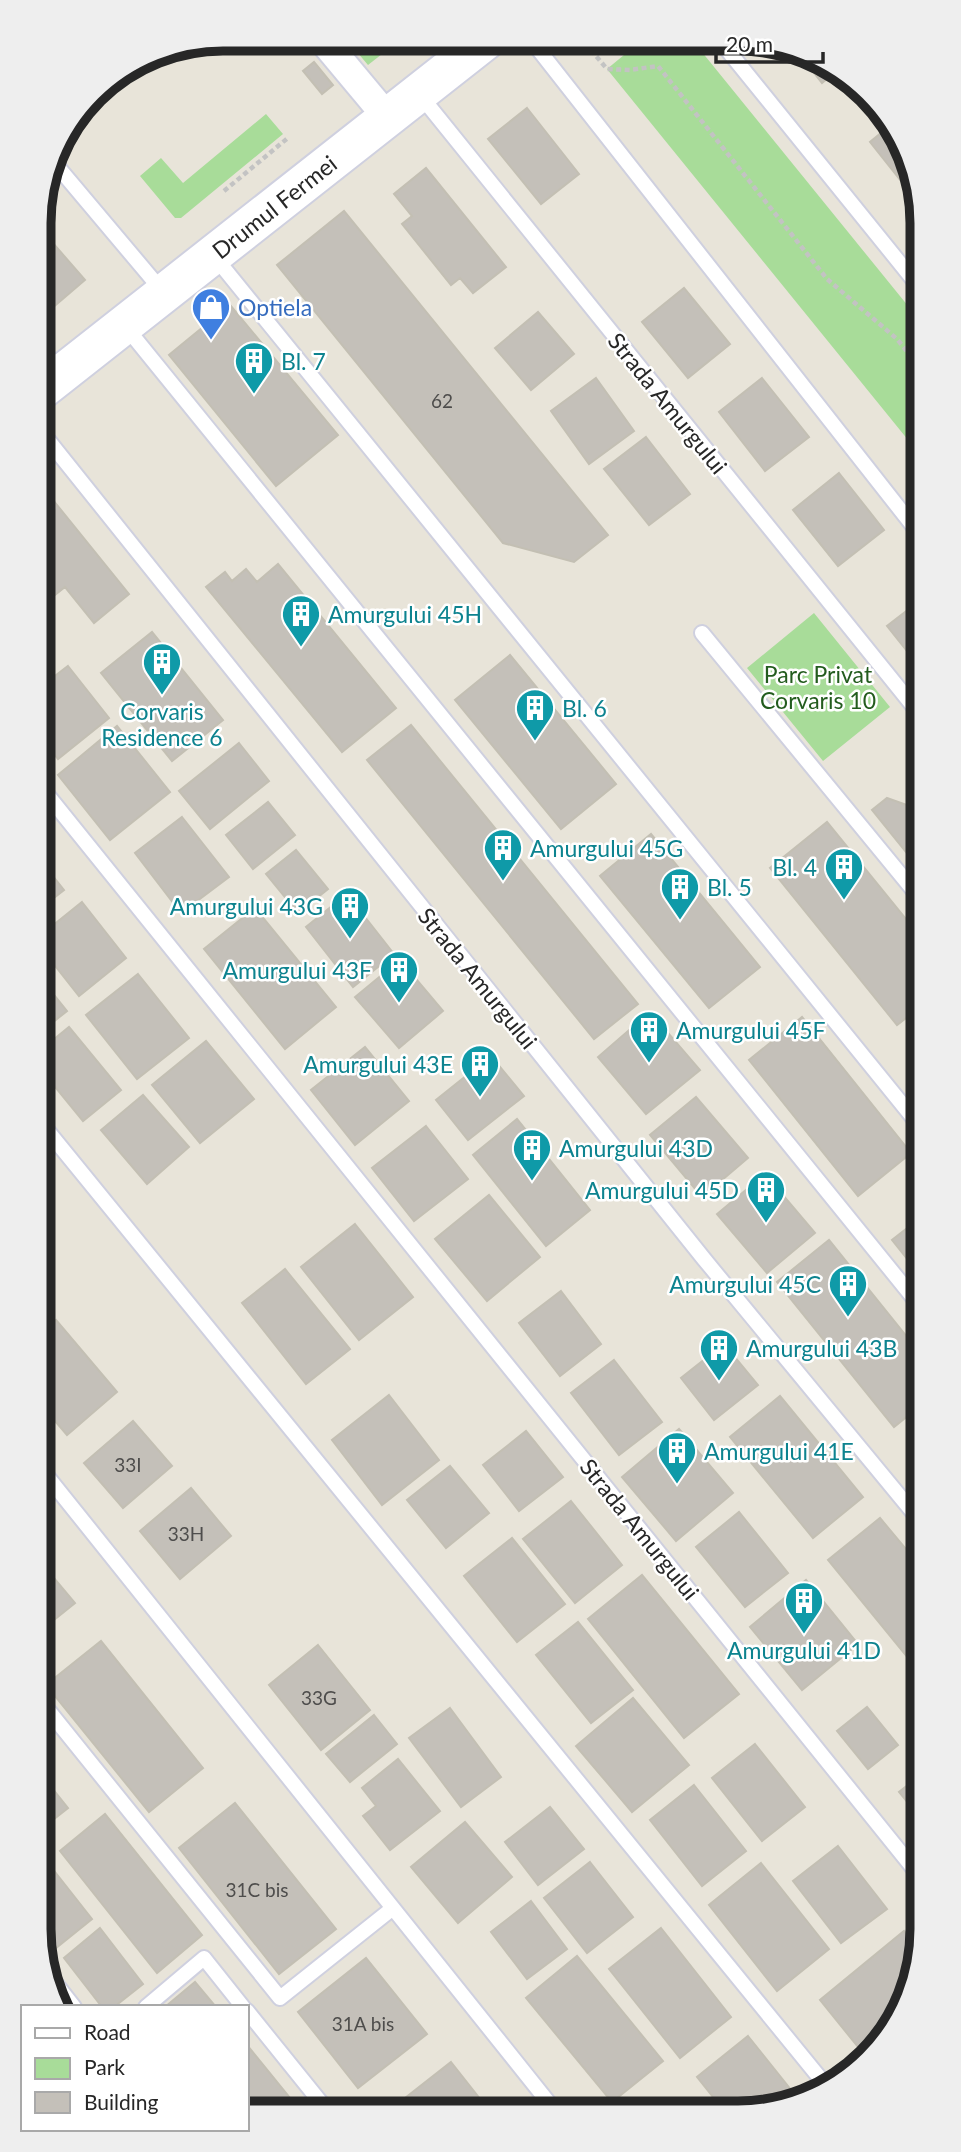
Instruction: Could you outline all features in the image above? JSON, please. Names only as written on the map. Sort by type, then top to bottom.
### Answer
[{"type":"street","points":[[332,51],[388,118]]},
{"type":"street","name":"Drumul Fermei","points":[[51,368],[124,325],[472,51]]},
{"type":"lane","points":[[540,51],[910,522]]},
{"type":"lane","points":[[727,51],[910,276]]},
{"type":"lane","name":"Strada Amurgului","points":[[419,93],[910,702]]},
{"type":"lane","points":[[60,169],[164,293]]},
{"type":"lane","points":[[213,255],[910,1114]]},
{"type":"lane","points":[[124,325],[910,1294]]},
{"type":"lane","name":"Strada Amurgului","points":[[51,444],[712,1270],[910,1509]]},
{"type":"lane","points":[[702,632],[910,886]]},
{"type":"lane","name":"Strada Amurgului","points":[[51,799],[910,1864]]},
{"type":"lane","points":[[51,1135],[821,2079]]},
{"type":"lane","points":[[51,1481],[547,2101]]},
{"type":"lane","points":[[51,1714],[280,1998],[393,1908]]},
{"type":"lane","points":[[148,2005],[204,1958],[241,2005]]},
{"type":"lane","points":[[248,2012],[320,2101]]},
{"type":"path","points":[[592,51],[607,69],[629,71],[659,66],[827,279],[897,339],[910,355]]},
{"type":"path","points":[[224,191],[289,137]]},
{"type":"green space","points":[[356,51],[386,51],[368,65]]},
{"type":"green space","points":[[629,51],[701,51],[910,308],[910,442],[607,69]]},
{"type":"green space","points":[[266,114],[283,134],[181,218],[175,218],[140,176],[161,158],[183,183]]},
{"type":"green space","name":"Parc Privat Corvaris 10","points":[[814,613],[890,707],[823,761],[747,668]]},
{"type":"building","points":[[314,62],[333,85],[322,94],[303,71]]},
{"type":"building","points":[[808,66],[829,77],[822,83]]},
{"type":"building","points":[[527,108],[579,174],[541,204],[488,139]]},
{"type":"building","points":[[883,131],[897,157],[906,188],[870,142]]},
{"type":"building","points":[[426,168],[506,267],[473,293],[460,278],[451,285],[402,224],[412,216],[394,194]]},
{"type":"building","points":[[344,211],[608,535],[574,562],[503,543],[277,265]]},
{"type":"building","points":[[51,241],[85,280],[51,309]]},
{"type":"building","points":[[684,288],[730,344],[688,378],[642,322]]},
{"type":"building","name":"Bl. 7","points":[[230,305],[338,435],[276,486],[169,355]]},
{"type":"building","points":[[538,312],[574,354],[531,390],[495,348]]},
{"type":"building","points":[[596,378],[634,431],[589,464],[551,411]]},
{"type":"building","points":[[762,378],[809,437],[765,471],[719,412]]},
{"type":"building","points":[[646,437],[690,494],[649,525],[604,469]]},
{"type":"building","points":[[839,473],[884,530],[838,566],[793,510]]},
{"type":"building","points":[[51,498],[129,594],[94,623],[65,587],[51,598]]},
{"type":"building","name":"Amurgului 45H","points":[[278,564],[396,708],[342,752],[206,587],[225,572],[232,581],[246,569],[257,582]]},
{"type":"building","points":[[910,608],[910,655],[887,626]]},
{"type":"building","name":"Corvaris Residence 6","points":[[152,632],[223,720],[172,761],[101,673]]},
{"type":"building","name":"Bl. 6","points":[[510,655],[616,784],[561,829],[455,700]]},
{"type":"building","points":[[68,666],[109,718],[58,759],[51,750],[51,679]]},
{"type":"building","name":"Amurgului 45G","points":[[411,725],[638,1004],[594,1039],[367,760]]},
{"type":"building","points":[[117,726],[170,792],[110,840],[58,775]]},
{"type":"building","points":[[239,743],[269,781],[210,829],[179,791]]},
{"type":"building","points":[[887,798],[910,806],[910,857],[872,810]]},
{"type":"building","points":[[268,802],[295,835],[253,869],[226,835]]},
{"type":"building","points":[[182,817],[229,877],[181,913],[135,853]]},
{"type":"building","name":"Bl. 4","points":[[827,822],[910,924],[910,1015],[897,1025],[770,868]]},
{"type":"building","name":"Bl. 5","points":[[651,834],[760,967],[709,1008],[600,876]]},
{"type":"building","points":[[296,850],[328,889],[298,913],[266,874]]},
{"type":"building","points":[[51,874],[64,890],[51,900]]},
{"type":"building","name":"Amurgului 43G","points":[[347,894],[394,954],[353,987],[306,927]]},
{"type":"building","points":[[82,902],[126,958],[79,996],[51,961],[51,927]]},
{"type":"building","points":[[255,908],[336,1007],[285,1049],[204,949]]},
{"type":"building","name":"Amurgului 43F","points":[[400,960],[443,1011],[399,1048],[355,997]]},
{"type":"building","points":[[138,974],[189,1038],[137,1079],[86,1015]]},
{"type":"building","points":[[51,991],[67,1011],[51,1024]]},
{"type":"building","name":"Amurgului 45F","points":[[650,1012],[700,1070],[646,1114],[598,1057]]},
{"type":"building","points":[[802,1017],[910,1154],[858,1196],[749,1060]]},
{"type":"building","points":[[69,1027],[121,1090],[83,1121],[51,1082],[51,1042]]},
{"type":"building","points":[[206,1041],[254,1099],[200,1143],[152,1085]]},
{"type":"building","points":[[365,1047],[409,1101],[355,1145],[311,1090]]},
{"type":"building","name":"Amurgului 43E","points":[[491,1056],[524,1096],[468,1140],[436,1100]]},
{"type":"building","points":[[143,1095],[189,1147],[147,1184],[101,1130]]},
{"type":"building","points":[[696,1097],[748,1158],[702,1197],[650,1135]]},
{"type":"building","name":"Amurgului 43D","points":[[517,1119],[590,1210],[546,1246],[473,1155]]},
{"type":"building","points":[[426,1126],[468,1179],[414,1221],[372,1168]]},
{"type":"building","name":"Amurgului 45D","points":[[765,1174],[815,1233],[767,1273],[717,1214]]},
{"type":"building","points":[[489,1195],[540,1257],[487,1301],[435,1239]]},
{"type":"building","points":[[355,1224],[413,1297],[359,1340],[301,1267]]},
{"type":"building","points":[[910,1226],[910,1262],[892,1240]]},
{"type":"building","name":"Amurgului 45C","points":[[829,1240],[910,1341],[910,1414],[894,1427],[777,1282]]},
{"type":"building","points":[[285,1269],[350,1349],[306,1384],[242,1303]]},
{"type":"building","points":[[561,1291],[601,1344],[560,1376],[519,1323]]},
{"type":"building","points":[[56,1320],[117,1392],[67,1435],[51,1416],[51,1324]]},
{"type":"building","name":"Amurgului 43B","points":[[724,1344],[758,1385],[714,1420],[681,1378]]},
{"type":"building","points":[[614,1360],[662,1422],[619,1455],[571,1393]]},
{"type":"building","points":[[389,1395],[439,1460],[382,1505],[332,1440]]},
{"type":"building","points":[[780,1396],[863,1497],[813,1538],[730,1437]]},
{"type":"building","points":[[133,1421],[172,1466],[123,1508],[84,1463]]},
{"type":"building","name":"Amurgului 41E","points":[[679,1429],[733,1493],[676,1541],[622,1477]]},
{"type":"building","points":[[526,1431],[563,1477],[519,1511],[483,1465]]},
{"type":"building","points":[[450,1466],[489,1513],[446,1548],[407,1500]]},
{"type":"building","points":[[191,1488],[231,1536],[180,1579],[140,1531]]},
{"type":"building","points":[[571,1501],[622,1565],[575,1603],[523,1539]]},
{"type":"building","points":[[739,1512],[788,1573],[745,1607],[696,1547]]},
{"type":"building","points":[[880,1518],[910,1554],[910,1658],[909,1659],[828,1560]]},
{"type":"building","points":[[512,1538],[565,1604],[517,1642],[464,1576]]},
{"type":"building","points":[[51,1574],[75,1603],[51,1622]]},
{"type":"building","points":[[642,1575],[739,1694],[684,1738],[588,1619]]},
{"type":"building","name":"Amurgului 41D","points":[[806,1580],[858,1644],[802,1690],[750,1627]]},
{"type":"building","points":[[578,1622],[633,1690],[591,1723],[536,1655]]},
{"type":"building","points":[[101,1641],[203,1768],[149,1812],[51,1691],[51,1681]]},
{"type":"building","points":[[318,1645],[370,1710],[321,1750],[269,1685]]},
{"type":"building","points":[[633,1698],[689,1765],[632,1812],[576,1746]]},
{"type":"building","points":[[867,1707],[898,1745],[868,1769],[837,1731]]},
{"type":"building","points":[[450,1708],[501,1777],[461,1807],[409,1738]]},
{"type":"building","points":[[374,1715],[397,1744],[350,1782],[326,1754]]},
{"type":"building","points":[[755,1744],[805,1807],[762,1841],[712,1778]]},
{"type":"building","points":[[398,1759],[440,1811],[390,1850],[363,1816],[376,1806],[362,1788]]},
{"type":"building","points":[[910,1783],[910,1805],[899,1792]]},
{"type":"building","points":[[694,1785],[746,1851],[702,1886],[650,1820]]},
{"type":"building","points":[[51,1787],[68,1808],[51,1821]]},
{"type":"building","points":[[235,1803],[336,1929],[279,1974],[179,1848]]},
{"type":"building","points":[[550,1807],[584,1849],[538,1885],[505,1842]]},
{"type":"building","points":[[105,1814],[202,1935],[157,1973],[60,1851]]},
{"type":"building","points":[[465,1822],[512,1877],[458,1923],[411,1867]]},
{"type":"building","points":[[838,1846],[887,1909],[841,1943],[793,1881]]},
{"type":"building","points":[[590,1862],[633,1917],[587,1953],[544,1898]]},
{"type":"building","points":[[761,1863],[829,1949],[777,1991],[709,1905]]},
{"type":"building","points":[[51,1867],[92,1919],[56,1948],[52,1942]]},
{"type":"building","points":[[531,1901],[567,1949],[527,1979],[491,1932]]},
{"type":"building","points":[[100,1928],[143,1984],[117,2005],[100,2005],[64,1958]]},
{"type":"building","points":[[661,1928],[731,2017],[680,2058],[609,1969]]},
{"type":"building","points":[[904,1931],[910,1938],[907,1963],[893,2005],[861,2050],[820,2000]]},
{"type":"building","points":[[577,1956],[663,2061],[611,2101],[526,1998]]},
{"type":"building","points":[[366,1958],[427,2034],[358,2088],[298,2012]]},
{"type":"building","points":[[195,1982],[214,2005],[167,2005]]},
{"type":"building","points":[[748,2036],[793,2092],[761,2100],[716,2101],[697,2077]]},
{"type":"building","points":[[248,2046],[292,2101],[248,2101]]},
{"type":"building","points":[[451,2062],[482,2101],[401,2101]]},
{"type":"place","name":"Optiela","points":[[211,341]]},
{"type":"place","name":"Bl. 7","points":[[254,395]]},
{"type":"place","name":"Amurgului 45H","points":[[301,648]]},
{"type":"place","name":"Corvaris Residence 6","points":[[162,696]]},
{"type":"place","name":"Bl. 6","points":[[535,742]]},
{"type":"place","name":"Amurgului 45G","points":[[503,882]]},
{"type":"place","name":"Bl. 4","points":[[844,901]]},
{"type":"place","name":"Bl. 5","points":[[680,921]]},
{"type":"place","name":"Amurgului 43G","points":[[350,940]]},
{"type":"place","name":"Amurgului 43F","points":[[399,1004]]},
{"type":"place","name":"Amurgului 45F","points":[[649,1064]]},
{"type":"place","name":"Amurgului 43E","points":[[480,1098]]},
{"type":"place","name":"Amurgului 43D","points":[[532,1182]]},
{"type":"place","name":"Amurgului 45D","points":[[766,1224]]},
{"type":"place","name":"Amurgului 45C","points":[[848,1318]]},
{"type":"place","name":"Amurgului 43B","points":[[719,1382]]},
{"type":"place","name":"Amurgului 41E","points":[[677,1485]]},
{"type":"place","name":"Amurgului 41D","points":[[804,1635]]}]
